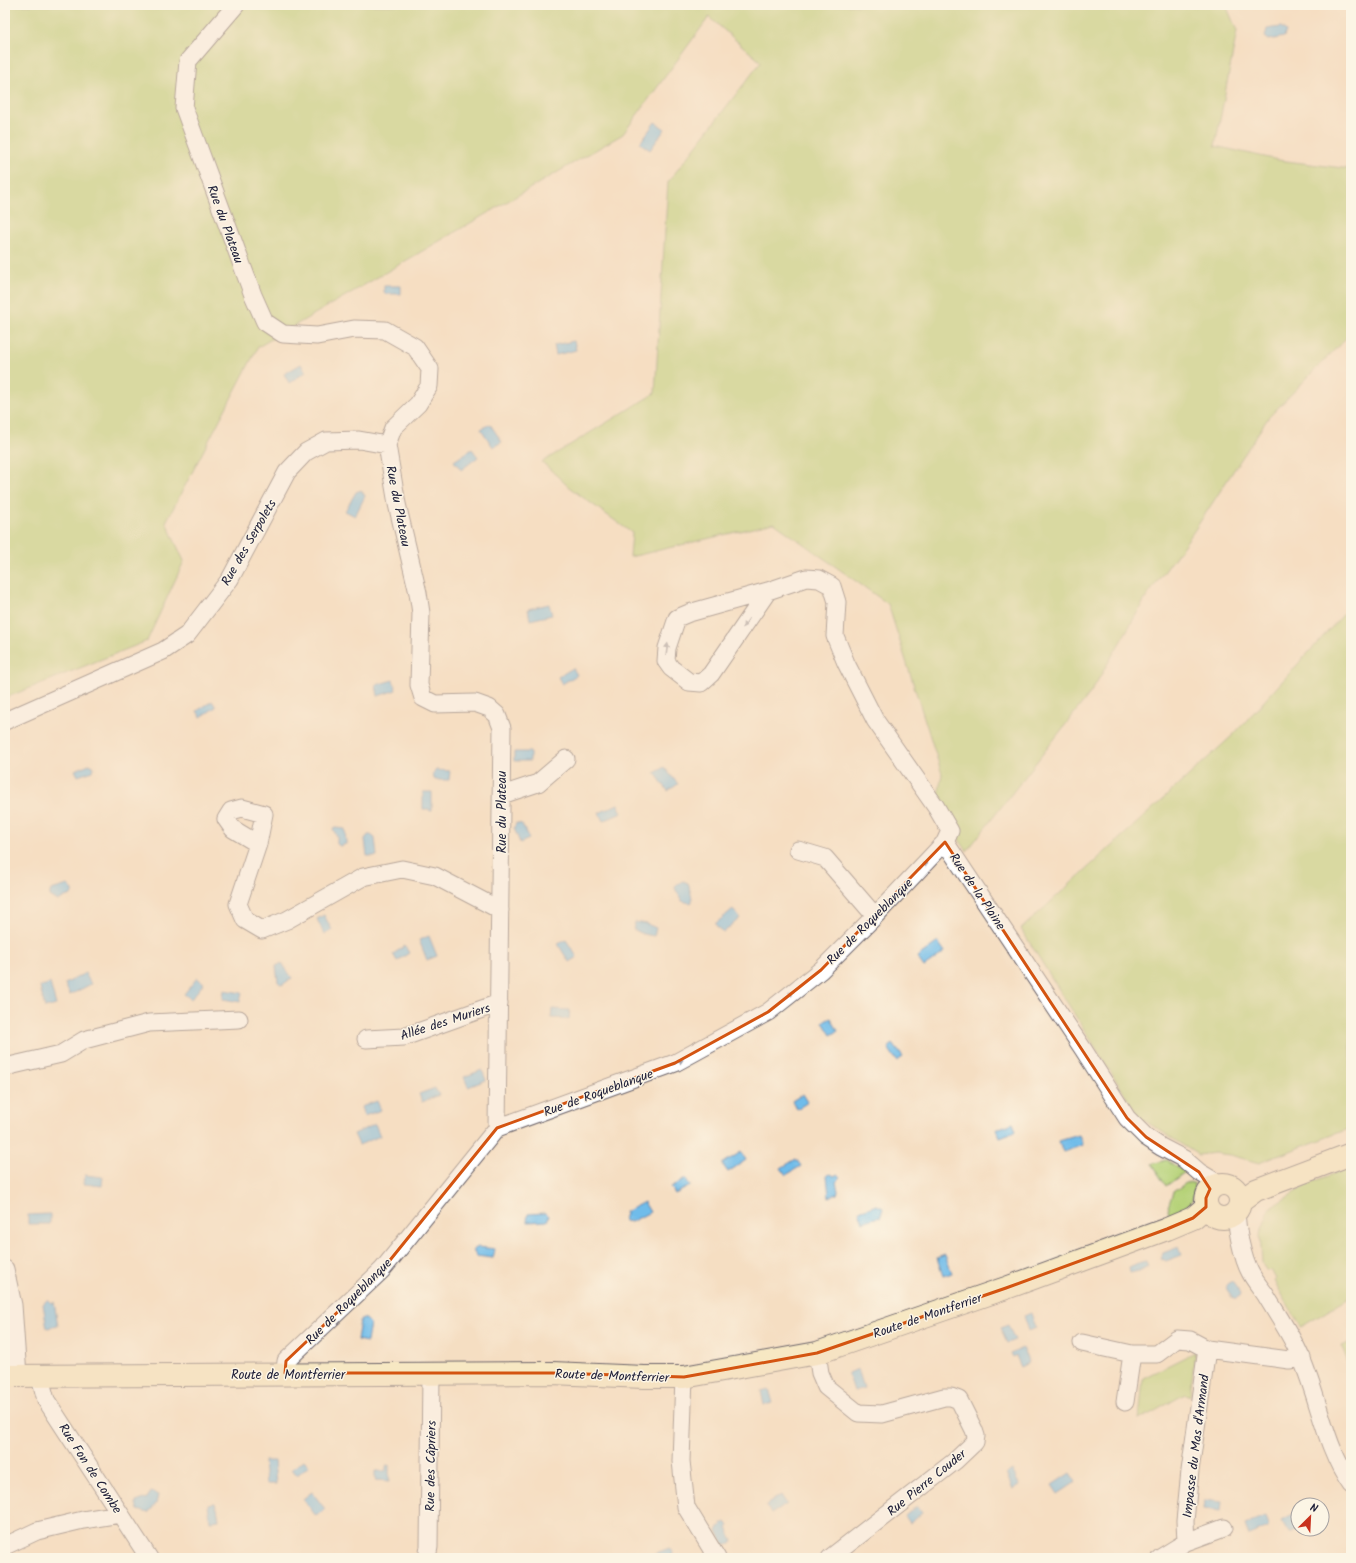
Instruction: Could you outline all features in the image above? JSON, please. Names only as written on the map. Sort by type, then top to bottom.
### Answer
[{"type":"street","name":"Rue du Plateau","points":[[236,5],[188,61],[184,108],[253,295],[265,322],[282,334],[317,336],[354,329],[385,330],[415,347],[430,369],[429,386],[418,404],[393,428],[387,445],[397,504],[418,593],[421,613],[419,685],[423,698],[435,704],[475,703],[489,708],[497,715],[502,728],[497,1128]]},
{"type":"street","name":"Rue des Serpolets","points":[[5,720],[163,651],[187,635],[230,579],[287,472],[306,452],[326,441],[359,440],[387,445]]},
{"type":"street","name":"Rue de la Plaine","points":[[768,591],[806,578],[819,579],[832,586],[837,602],[835,636],[846,662],[875,720],[936,807],[950,831],[946,842],[1127,1118],[1146,1137],[1160,1147],[1184,1159],[1223,1203]]},
{"type":"street","points":[[768,591],[711,674],[701,683],[689,682],[671,668],[666,661],[666,648],[677,618],[689,613],[768,591]]},
{"type":"street","points":[[502,795],[538,783],[566,759]]},
{"type":"street","name":"Rue de Roqueblanque","points":[[285,1373],[286,1361],[382,1270],[497,1128],[675,1063],[768,1012],[821,970],[946,842]]},
{"type":"street","points":[[258,844],[238,904],[245,920],[262,930],[287,920],[363,877],[402,869],[435,876],[500,910]]},
{"type":"street","points":[[798,850],[825,858],[875,916]]},
{"type":"street","name":"Allée des Muriers","points":[[366,1038],[404,1037],[499,1003]]},
{"type":"street","points":[[5,1067],[61,1054],[84,1040],[149,1023],[239,1019]]},
{"type":"street","name":"Route de Montferrier","points":[[12,1376],[285,1373],[431,1375],[552,1373],[644,1377],[684,1377],[817,1352],[1006,1288],[1167,1230],[1223,1203],[1351,1154]]},
{"type":"street","points":[[1223,1203],[1250,1271],[1286,1327],[1302,1358],[1314,1390],[1330,1443],[1345,1475],[1351,1484]]},
{"type":"street","points":[[5,1268],[13,1305],[12,1376]]},
{"type":"street","points":[[1082,1343],[1132,1354],[1158,1354],[1177,1339],[1190,1340],[1207,1349],[1289,1360],[1302,1358]]},
{"type":"street","name":"Impasse du Mas d'Armand","points":[[1186,1542],[1185,1522],[1190,1471],[1207,1349]]},
{"type":"street","name":"Rue Pierre Couder","points":[[817,1352],[820,1373],[826,1387],[858,1413],[882,1414],[944,1397],[951,1397],[959,1400],[969,1418],[976,1436],[975,1442],[955,1461],[830,1558]]},
{"type":"street","points":[[1125,1402],[1132,1354]]},
{"type":"street","name":"Rue des Câpriers","points":[[427,1558],[429,1547],[431,1375]]},
{"type":"street","name":"Rue Fon de Combe","points":[[41,1376],[46,1400],[148,1558]]},
{"type":"street","points":[[684,1377],[681,1461],[686,1507],[717,1558]]},
{"type":"street","points":[[83,1520],[98,1510],[106,1494]]},
{"type":"street","points":[[5,1546],[37,1531],[83,1520],[120,1514]]},
{"type":"street","points":[[1160,1558],[1186,1542],[1224,1528]]},
{"type":"highlighted area","points":[[945,842],[1127,1118],[1146,1137],[1199,1172],[1210,1189],[1206,1198],[1206,1207],[1193,1218],[1167,1229],[1006,1288],[817,1353],[767,1363],[684,1377],[552,1373],[285,1373],[286,1361],[382,1270],[497,1128],[675,1063],[768,1012],[821,970]]},
{"type":"green space","points":[[5,5],[1226,5],[1237,31],[1215,146],[1278,160],[1351,169],[1351,333],[1268,418],[1194,531],[1147,596],[1091,692],[967,851],[936,807],[942,774],[888,604],[774,523],[630,557],[632,533],[570,488],[542,462],[655,393],[668,182],[761,62],[709,17],[623,134],[258,347],[166,522],[184,561],[147,641],[5,698]]},
{"type":"green space","points":[[1351,606],[1351,1128],[1259,1163],[1230,1155],[1214,1153],[1198,1155],[1139,1117],[1021,929],[1234,734]]},
{"type":"green space","points":[[1166,1160],[1185,1172],[1166,1186],[1152,1164]]},
{"type":"green space","points":[[1351,1167],[1351,1297],[1301,1327],[1274,1281],[1276,1279],[1271,1270],[1268,1271],[1262,1263],[1260,1234],[1270,1208],[1311,1182]]},
{"type":"green space","points":[[1186,1183],[1194,1183],[1191,1201],[1185,1207],[1169,1217],[1167,1210],[1173,1192]]},
{"type":"green space","points":[[1351,1343],[1351,1370],[1342,1347]]},
{"type":"green space","points":[[1195,1352],[1190,1396],[1185,1394],[1139,1420],[1143,1378]]},
{"type":"water","points":[[1281,27],[1286,31],[1284,37],[1269,40],[1265,37],[1267,29]]},
{"type":"water","points":[[655,122],[665,129],[650,150],[640,143]]},
{"type":"water","points":[[384,286],[401,286],[401,294],[385,294]]},
{"type":"water","points":[[574,341],[576,350],[556,355],[554,345]]},
{"type":"water","points":[[301,364],[306,372],[289,383],[284,374]]},
{"type":"water","points":[[490,424],[502,442],[493,447],[481,429]]},
{"type":"water","points":[[472,449],[478,457],[461,470],[454,461]]},
{"type":"water","points":[[361,490],[365,496],[355,516],[345,511],[356,492]]},
{"type":"water","points":[[549,604],[552,615],[530,620],[528,609]]},
{"type":"water","points":[[573,668],[577,675],[562,684],[558,677]]},
{"type":"water","points":[[393,680],[396,690],[378,696],[376,685]]},
{"type":"water","points":[[212,701],[216,707],[201,717],[197,711]]},
{"type":"water","points":[[514,752],[530,752],[530,761],[514,761]]},
{"type":"water","points":[[89,764],[94,767],[93,771],[78,776],[75,770]]},
{"type":"water","points":[[664,767],[678,784],[668,791],[655,773]]},
{"type":"water","points":[[436,770],[450,771],[449,780],[435,780],[432,776]]},
{"type":"water","points":[[423,792],[432,792],[432,811],[429,809],[423,809]]},
{"type":"water","points":[[618,804],[622,813],[603,821],[599,813]]},
{"type":"water","points":[[516,823],[522,824],[529,839],[520,843],[514,828]]},
{"type":"water","points":[[333,829],[345,829],[346,844],[340,846],[337,844],[337,837]]},
{"type":"water","points":[[368,835],[375,838],[377,856],[367,856],[365,839]]},
{"type":"water","points":[[683,881],[688,883],[692,898],[692,902],[690,903],[682,901],[675,888],[676,885]]},
{"type":"water","points":[[68,885],[73,890],[71,895],[58,901],[50,896],[51,890]]},
{"type":"water","points":[[733,909],[740,918],[723,933],[715,924]]},
{"type":"water","points":[[324,915],[332,930],[324,934],[317,919]]},
{"type":"water","points":[[635,922],[647,924],[656,928],[654,936],[643,934],[633,929]]},
{"type":"water","points":[[429,936],[437,956],[427,960],[419,940]]},
{"type":"water","points":[[566,940],[577,957],[569,962],[558,944]]},
{"type":"water","points":[[938,942],[945,952],[924,967],[917,957]]},
{"type":"water","points":[[405,946],[409,953],[397,961],[393,954]]},
{"type":"water","points":[[282,963],[292,978],[282,985],[278,982],[276,966]]},
{"type":"water","points":[[85,973],[91,984],[70,995],[65,984]]},
{"type":"water","points":[[197,978],[204,983],[191,999],[184,994]]},
{"type":"water","points":[[50,983],[56,1005],[45,1008],[40,987]]},
{"type":"water","points":[[224,990],[242,993],[240,1002],[223,999]]},
{"type":"water","points":[[552,1009],[570,1010],[569,1019],[551,1018]]},
{"type":"water","points":[[831,1018],[838,1031],[831,1035],[823,1022]]},
{"type":"water","points":[[893,1044],[903,1057],[897,1061],[888,1048]]},
{"type":"water","points":[[482,1070],[486,1080],[468,1087],[464,1077]]},
{"type":"water","points":[[435,1088],[439,1095],[422,1102],[419,1094]]},
{"type":"water","points":[[803,1094],[808,1102],[797,1109],[792,1101]]},
{"type":"water","points":[[377,1101],[381,1110],[364,1116],[361,1107]]},
{"type":"water","points":[[1013,1123],[1016,1131],[1000,1137],[997,1129]]},
{"type":"water","points":[[375,1124],[380,1136],[359,1145],[354,1134]]},
{"type":"water","points":[[1079,1135],[1083,1145],[1063,1152],[1059,1141]]},
{"type":"water","points":[[741,1152],[746,1160],[728,1172],[722,1164]]},
{"type":"water","points":[[796,1159],[801,1166],[786,1175],[781,1168]]},
{"type":"water","points":[[831,1174],[834,1176],[838,1174],[841,1177],[836,1182],[838,1191],[837,1194],[829,1197],[827,1175]]},
{"type":"water","points":[[85,1175],[103,1177],[102,1186],[84,1184]]},
{"type":"water","points":[[686,1179],[690,1186],[675,1194],[671,1187]]},
{"type":"water","points":[[644,1202],[650,1212],[631,1222],[625,1221],[625,1212]]},
{"type":"water","points":[[877,1205],[883,1208],[880,1218],[878,1217],[863,1222],[859,1211]]},
{"type":"water","points":[[546,1213],[549,1216],[547,1221],[527,1222],[528,1214]]},
{"type":"water","points":[[50,1214],[50,1224],[28,1224],[28,1215]]},
{"type":"water","points":[[478,1247],[495,1249],[493,1258],[476,1256],[473,1250]]},
{"type":"water","points":[[1179,1247],[1182,1255],[1166,1261],[1161,1258],[1163,1253]]},
{"type":"water","points":[[945,1255],[952,1273],[943,1276],[937,1258]]},
{"type":"water","points":[[1146,1261],[1148,1266],[1139,1271],[1130,1273],[1129,1267]]},
{"type":"water","points":[[1230,1282],[1233,1283],[1241,1294],[1240,1297],[1236,1299],[1233,1299],[1226,1288],[1226,1285]]},
{"type":"water","points":[[48,1299],[52,1303],[54,1302],[58,1326],[47,1328],[43,1304]]},
{"type":"water","points":[[1031,1313],[1036,1328],[1029,1331],[1024,1316]]},
{"type":"water","points":[[366,1319],[370,1323],[367,1342],[357,1340],[360,1321]]},
{"type":"water","points":[[1008,1325],[1015,1340],[1007,1343],[1000,1328]]},
{"type":"water","points":[[1022,1348],[1029,1363],[1021,1367],[1016,1356],[1013,1358],[1011,1354]]},
{"type":"water","points":[[858,1369],[864,1388],[854,1391],[848,1373]]},
{"type":"water","points":[[769,1389],[773,1403],[764,1405],[761,1391]]},
{"type":"water","points":[[304,1460],[309,1466],[297,1475],[292,1469]]},
{"type":"water","points":[[264,1461],[274,1461],[276,1484],[266,1484]]},
{"type":"water","points":[[389,1465],[389,1481],[375,1480],[375,1471],[386,1471],[386,1466]]},
{"type":"water","points":[[1012,1470],[1020,1485],[1013,1489],[1006,1474]]},
{"type":"water","points":[[1070,1473],[1076,1482],[1058,1494],[1052,1485]]},
{"type":"water","points":[[151,1492],[158,1495],[156,1504],[148,1513],[138,1510],[136,1502],[147,1498]]},
{"type":"water","points":[[312,1492],[325,1509],[316,1516],[303,1499]]},
{"type":"water","points":[[781,1495],[787,1504],[771,1514],[766,1505]]},
{"type":"water","points":[[1205,1500],[1222,1502],[1221,1511],[1204,1509]]},
{"type":"water","points":[[215,1503],[219,1520],[210,1521],[208,1504]]},
{"type":"water","points":[[917,1506],[922,1513],[910,1523],[905,1516]]},
{"type":"water","points":[[1290,1516],[1290,1533],[1282,1520]]},
{"type":"water","points":[[1265,1517],[1269,1527],[1249,1536],[1245,1525]]},
{"type":"water","points":[[726,1522],[729,1526],[727,1528],[733,1540],[725,1546],[717,1531],[722,1526],[721,1524]]},
{"type":"water","points":[[669,1548],[673,1551],[672,1556],[668,1558],[655,1558],[654,1554]]}]
